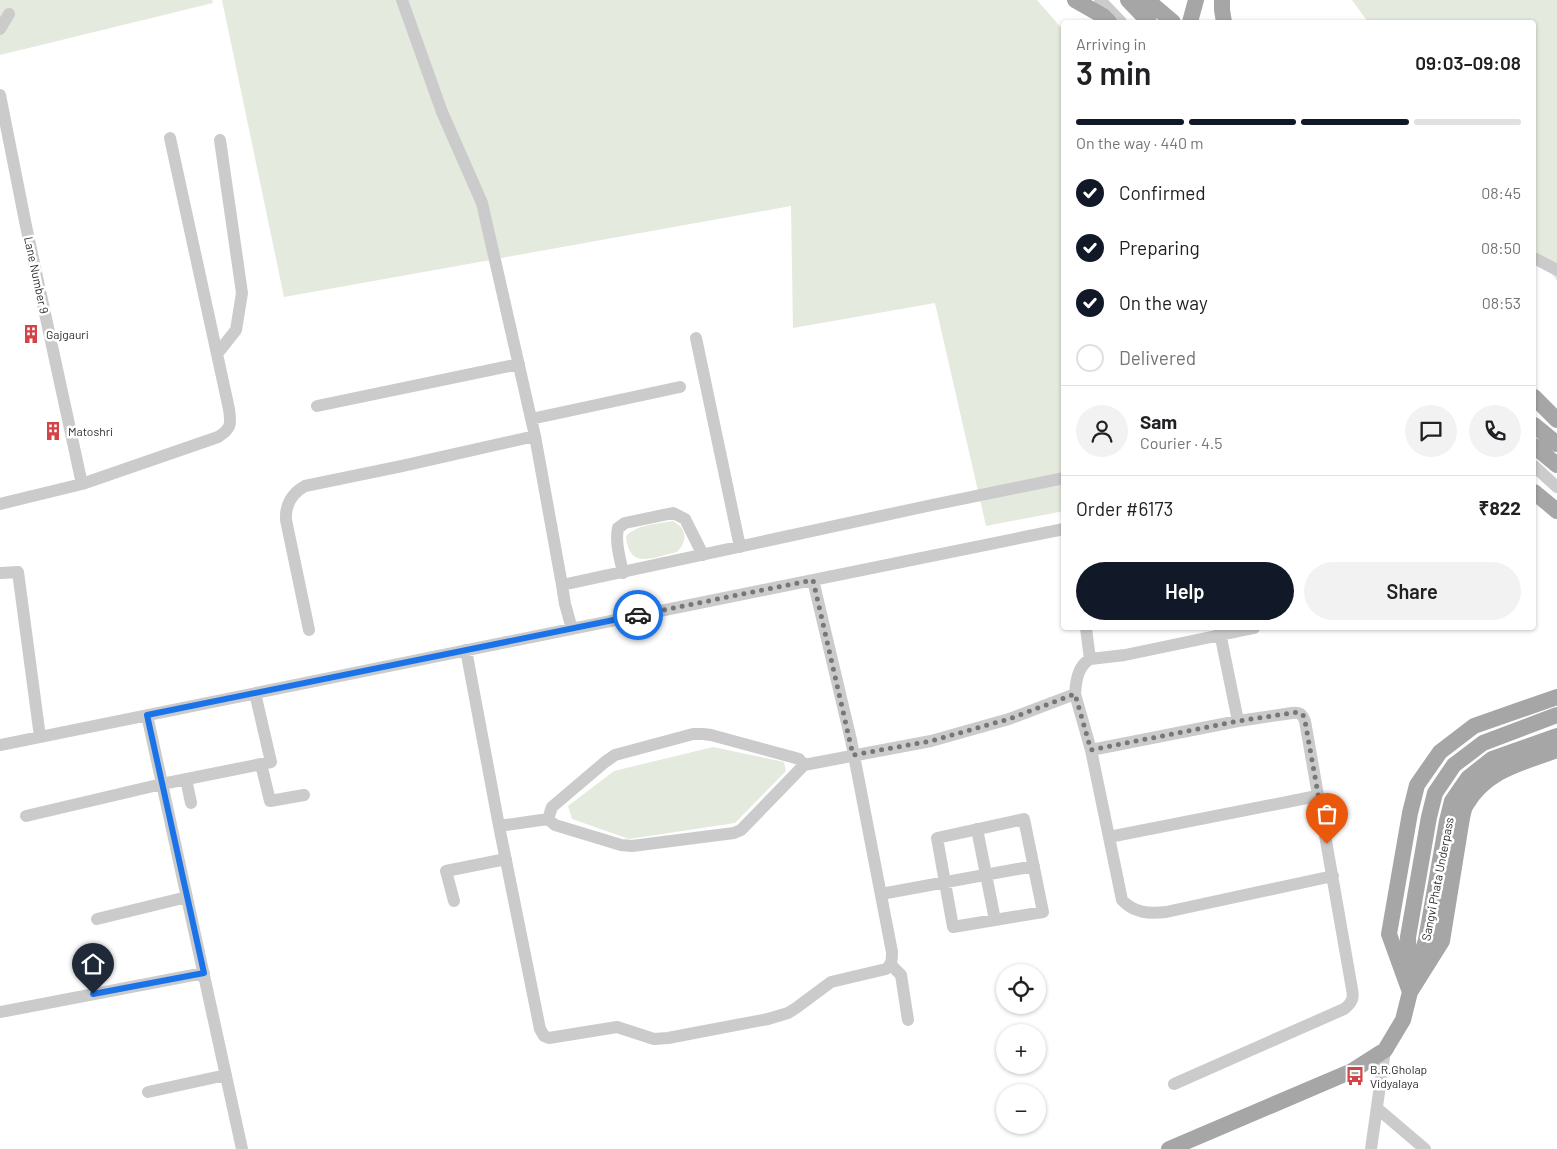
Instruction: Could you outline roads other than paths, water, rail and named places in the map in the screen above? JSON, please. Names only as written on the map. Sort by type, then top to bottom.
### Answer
[{"type":"main road","points":[[1069,0],[1087,20]]},
{"type":"main road","points":[[1075,0],[1107,20]]},
{"type":"main road","points":[[1128,0],[1147,20]]},
{"type":"main road","points":[[1147,0],[1171,20]]},
{"type":"main road","points":[[1191,20],[1196,0]]},
{"type":"main road","points":[[1536,399],[1557,420]]},
{"type":"main road","points":[[1536,427],[1557,444]]},
{"type":"main road","points":[[1536,448],[1557,466]]},
{"type":"main road","points":[[1536,494],[1557,511]]},
{"type":"main road","points":[[1410,992],[1389,934],[1410,813],[1418,785],[1440,752],[1474,726],[1557,697]]},
{"type":"main road","points":[[1169,1149],[1352,1071],[1385,1050],[1403,1020],[1410,992],[1408,937],[1435,793],[1454,765],[1483,743],[1557,715]]},
{"type":"main road","name":"Sangvi Phata Underpass","points":[[1410,992],[1426,940],[1452,801],[1468,778],[1492,759],[1557,736]]},
{"type":"main road","points":[[1410,992],[1442,941],[1465,807],[1478,788],[1499,772],[1557,750]]},
{"type":"street","points":[[402,0],[442,112],[482,203],[535,436],[565,604],[572,629]]},
{"type":"street","points":[[1100,0],[1119,20]]},
{"type":"street","points":[[0,28],[9,14]]},
{"type":"street","name":"Lane Number 9","points":[[0,95],[82,484]]},
{"type":"street","points":[[0,504],[82,484],[218,437],[228,431],[231,422],[170,138]]},
{"type":"street","points":[[217,354],[236,330],[242,293],[220,140]]},
{"type":"street","points":[[1536,259],[1557,270]]},
{"type":"street","points":[[696,338],[740,547]]},
{"type":"street","points":[[317,406],[519,364]]},
{"type":"street","points":[[531,419],[680,387]]},
{"type":"street","points":[[309,630],[286,520],[285,509],[296,491],[306,486],[535,436]]},
{"type":"street","points":[[1536,468],[1557,487]]},
{"type":"street","points":[[562,585],[1061,479]]},
{"type":"street","points":[[1536,489],[1557,506]]},
{"type":"street","points":[[623,572],[617,542],[618,528],[625,523],[673,513],[678,515],[685,518],[703,555]]},
{"type":"street","points":[[0,745],[1061,530]]},
{"type":"street","points":[[0,573],[18,572],[40,737]]},
{"type":"street","points":[[466,650],[540,1029],[544,1036],[548,1038],[617,1027],[654,1039],[668,1038],[768,1019],[796,1008],[831,982],[886,969],[891,965],[892,952],[853,755],[813,580]]},
{"type":"street","points":[[1086,630],[1090,659]]},
{"type":"street","points":[[1238,721],[1219,631],[1125,654],[1090,659],[1084,662],[1080,668],[1075,694],[1091,750],[1122,900],[1136,911],[1154,914],[1333,876]]},
{"type":"street","points":[[26,816],[162,784],[271,762],[255,693]]},
{"type":"street","points":[[499,826],[548,819],[555,825],[621,845],[632,846],[734,834],[741,830],[804,765],[939,738],[1009,719],[1075,694]]},
{"type":"street","points":[[1091,750],[1238,721],[1298,712],[1303,715],[1305,721],[1354,996],[1351,1004],[1344,1009],[1174,1084]]},
{"type":"street","points":[[147,715],[242,1149]]},
{"type":"street","points":[[548,819],[552,807],[604,762],[614,756],[693,734],[711,735],[783,754],[799,759],[804,765]]},
{"type":"street","points":[[261,764],[270,801],[304,795]]},
{"type":"street","points":[[186,779],[191,803]]},
{"type":"street","points":[[1109,837],[1317,796]]},
{"type":"street","points":[[1024,819],[1043,912],[953,927],[937,838],[978,829],[1024,819]]},
{"type":"street","points":[[978,829],[995,920]]},
{"type":"street","points":[[454,901],[446,871],[506,859]]},
{"type":"street","points":[[881,894],[1034,866]]},
{"type":"street","points":[[97,919],[187,897]]},
{"type":"street","points":[[891,965],[901,975],[908,1020]]},
{"type":"street","points":[[0,1012],[204,973]]},
{"type":"street","points":[[1371,1149],[1385,1050]]},
{"type":"street","points":[[148,1092],[226,1074]]},
{"type":"street","points":[[1378,1109],[1426,1149]]},
{"type":"place","name":"Gajgauri","points":[[31,334]]},
{"type":"place","name":"Matoshri","points":[[53,431]]},
{"type":"place","name":"B.R.Gholap Vidyalaya","points":[[1355,1076]]}]
